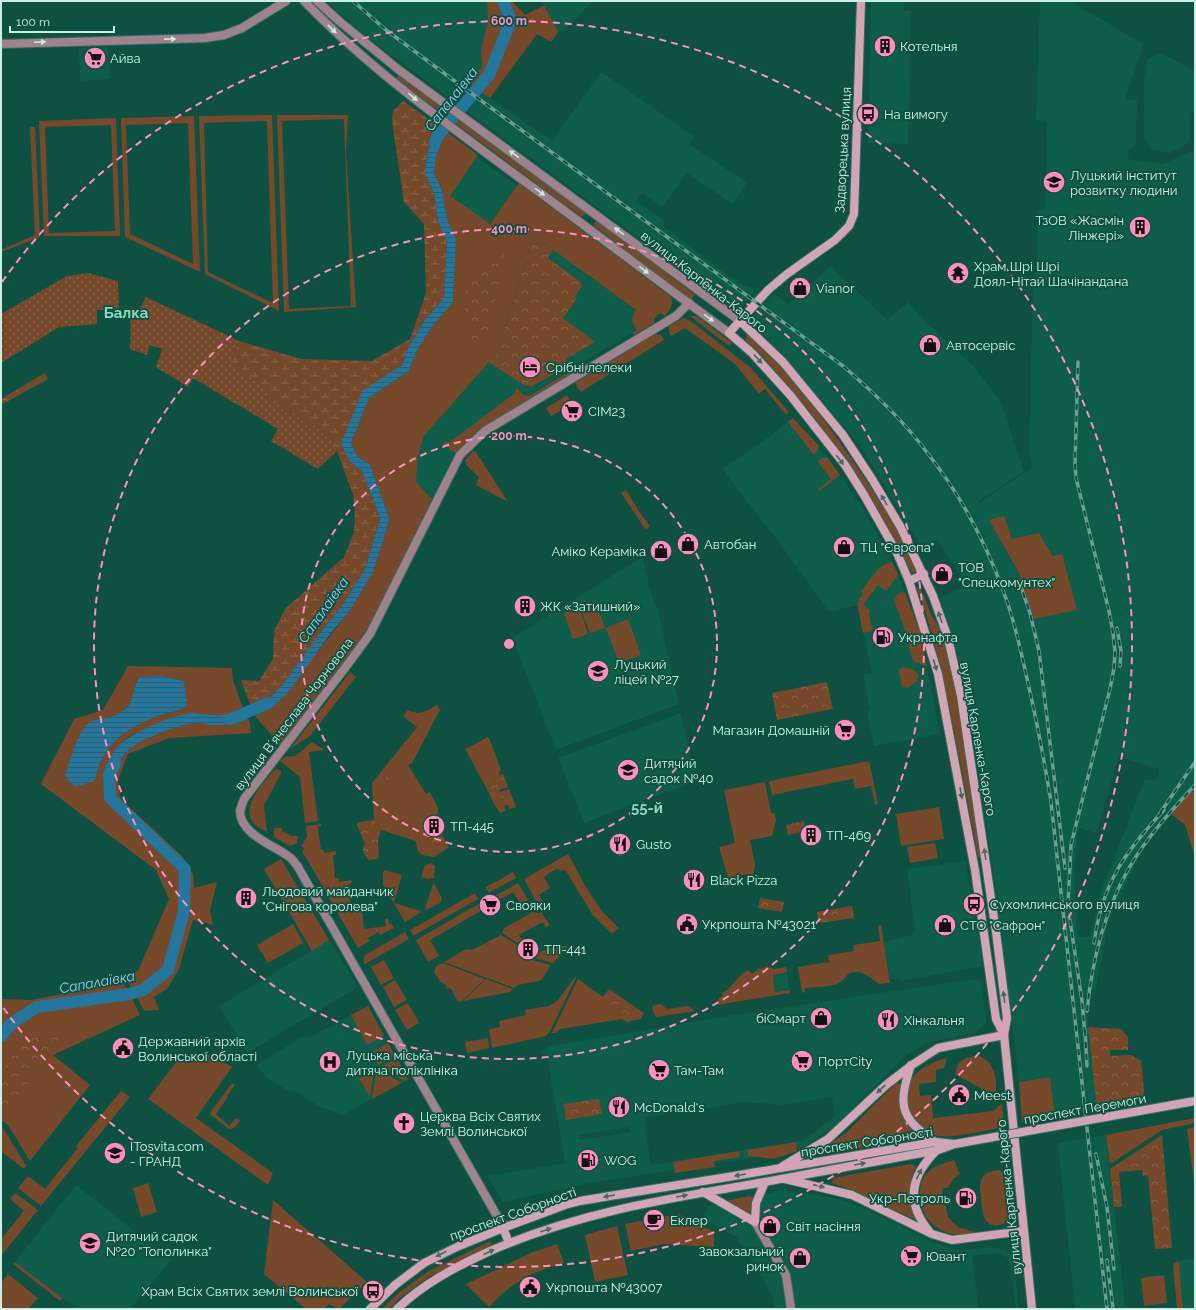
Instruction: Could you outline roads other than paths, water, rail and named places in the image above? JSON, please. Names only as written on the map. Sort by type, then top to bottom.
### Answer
[{"type":"main road","name":"Задворецька вулиця","points":[[729,333],[768,290],[787,274],[835,240],[849,226],[854,214],[861,1]]},
{"type":"main road","name":"вулиця Карпенка-Карого","points":[[740,321],[760,338],[783,362],[843,435],[872,479],[900,526],[924,574],[948,638],[962,696],[1007,1018],[1004,1035],[1032,1309]]},
{"type":"main road","name":"вулиця Карпенка-Карого","points":[[729,333],[752,353],[790,395],[844,465],[864,495],[897,553],[909,581],[938,674],[975,870],[996,1019],[1004,1035]]},
{"type":"main road","points":[[909,581],[924,574]]},
{"type":"main road","points":[[975,870],[987,868]]},
{"type":"main road","points":[[779,1168],[828,1140],[886,1085],[912,1064],[938,1048],[1004,1035]]},
{"type":"main road","points":[[912,1064],[905,1084],[903,1098],[907,1117],[919,1131],[936,1146],[919,1172],[915,1182],[914,1194],[915,1206],[922,1222],[932,1234]]},
{"type":"main road","name":"проспект Перемоги","points":[[955,1144],[1195,1101]]},
{"type":"main road","name":"проспект Соборності","points":[[370,1309],[395,1285],[424,1263],[459,1246],[503,1228],[580,1201],[779,1168],[955,1144]]},
{"type":"main road","name":"проспект Соборності","points":[[396,1309],[436,1278],[470,1260],[509,1243],[585,1217],[650,1202],[765,1182],[936,1146]]},
{"type":"main road","points":[[781,1178],[852,1195],[932,1234],[952,1240],[1024,1231]]},
{"type":"main road","points":[[703,1192],[756,1222],[756,1203],[765,1182]]},
{"type":"main road","points":[[657,1188],[660,1200]]},
{"type":"main road","points":[[648,1189],[650,1202]]},
{"type":"main road","points":[[503,1228],[509,1243]]},
{"type":"street","points":[[1,44],[205,38],[224,35],[242,28],[286,1]]},
{"type":"street","name":"вулиця Карпенка-Карого","points":[[304,1],[323,21],[350,45],[434,115],[729,333]]},
{"type":"street","name":"вулиця Карпенка-Карого","points":[[317,1],[399,70],[740,321]]},
{"type":"street","points":[[391,80],[399,70]]},
{"type":"street","points":[[585,226],[590,216],[599,216]]},
{"type":"street","name":"вулиця Вʼячеслава Чорновола","points":[[503,1228],[298,867],[289,856],[251,833],[243,822],[240,811],[244,799],[370,634],[460,456],[485,431],[676,316],[688,303]]},
{"type":"street","points":[[756,1222],[786,1275],[791,1309]]},
{"type":"water","points":[[440,127],[447,132],[442,139],[436,157],[434,173],[442,190],[447,219],[456,239],[453,302],[432,327],[416,352],[409,371],[369,398],[351,443],[357,456],[370,465],[389,517],[387,528],[373,572],[349,612],[330,634],[290,690],[274,706],[255,716],[251,707],[269,698],[283,684],[341,607],[365,569],[380,518],[362,471],[350,462],[341,444],[362,391],[402,365],[408,348],[424,321],[444,298],[447,241],[438,222],[434,193],[425,174],[427,155],[434,135]]},
{"type":"water","points":[[161,676],[184,681],[187,704],[185,708],[152,718],[121,736],[113,743],[104,755],[99,765],[95,780],[82,785],[74,786],[65,776],[75,746],[87,724],[92,721],[114,716],[122,712],[129,704],[140,677]]},
{"type":"water","points":[[244,711],[248,719],[239,722],[221,725],[199,723],[190,724],[153,736],[136,744],[127,751],[119,762],[113,779],[102,777],[110,758],[120,745],[133,735],[151,726],[173,717],[189,713],[222,715]]},
{"type":"waterway","name":"Сапалаївка","points":[[435,143],[437,137],[489,75],[511,20],[503,1]]},
{"type":"waterway","name":"Сапалаївка","points":[[231,719],[268,703]]},
{"type":"waterway","name":"Сапалаївка","points":[[1,1036],[12,1023],[37,1007],[129,994],[143,990],[168,970],[184,911],[185,869],[110,798],[109,775],[115,763]]},
{"type":"railway","points":[[353,1],[386,30],[843,366],[899,419],[941,471],[962,503],[981,538],[1008,603],[1030,690],[1046,770],[1051,802],[1107,1309]]},
{"type":"railway","points":[[1068,904],[1071,845],[1110,689],[1115,652],[1109,611],[1076,478],[1075,464],[1078,362]]},
{"type":"railway","points":[[1019,581],[1030,613],[1039,651],[1065,868]]},
{"type":"railway","points":[[1117,628],[1121,651],[1120,666]]},
{"type":"railway","points":[[1160,813],[1195,762]]},
{"type":"railway","points":[[1087,1011],[1092,974],[1100,937],[1120,885],[1129,868],[1151,835],[1195,785]]},
{"type":"railway","points":[[1094,943],[1103,903],[1117,870],[1126,855],[1164,810]]},
{"type":"railway","points":[[1070,920],[1082,1001],[1085,1035]]},
{"type":"railway","points":[[1085,1030],[1087,1066]]},
{"type":"railway","points":[[1096,1154],[1107,1207],[1114,1269]]},
{"type":"railway","points":[[1107,1260],[1113,1309]]},
{"type":"place","name":"Котельня","points":[[885,46]]},
{"type":"place","name":"Айва","points":[[95,58]]},
{"type":"place","name":"На вимогу","points":[[868,114]]},
{"type":"place","name":"Луцький інститут розвитку людини","points":[[1054,182]]},
{"type":"place","name":"ТзОВ «Жасмін Лінжері»","points":[[1140,227]]},
{"type":"place","name":"Храм Шрі Шрі Доял-Нітай Шачінандана","points":[[958,273]]},
{"type":"place","name":"Vianor","points":[[800,288]]},
{"type":"place","name":"Автосервіс","points":[[930,345]]},
{"type":"place","name":"Срібні лелеки","points":[[530,367]]},
{"type":"place","name":"СІМ23","points":[[572,411]]},
{"type":"place","name":"Автобан","points":[[688,544]]},
{"type":"place","name":"ТЦ \"Європа\"","points":[[844,547]]},
{"type":"place","name":"Аміко Кераміка","points":[[661,551]]},
{"type":"place","name":"ТОВ \"Спецкомунтех\"","points":[[942,574]]},
{"type":"place","name":"ЖК «Затишний»","points":[[525,606]]},
{"type":"place","name":"Укрнафта","points":[[883,637]]},
{"type":"place","name":"Луцький ліцей №27","points":[[598,671]]},
{"type":"place","name":"Магазин Домашній","points":[[845,730]]},
{"type":"place","name":"Дитячий садок №40","points":[[628,770]]},
{"type":"place","name":"ТП-445","points":[[434,826]]},
{"type":"place","name":"ТП-469","points":[[811,835]]},
{"type":"place","name":"Gusto","points":[[620,844]]},
{"type":"place","name":"Black Pizza","points":[[694,880]]},
{"type":"place","name":"Льодовий майданчик \"Снігова королева\"","points":[[246,898]]},
{"type":"place","name":"Сухомлинського вулиця","points":[[974,904]]},
{"type":"place","name":"Свояки","points":[[490,905]]},
{"type":"place","name":"Укрпошта №43021","points":[[687,924]]},
{"type":"place","name":"СТО \"Сафрон\"","points":[[945,925]]},
{"type":"place","name":"ТП-441","points":[[528,949]]},
{"type":"place","name":"біСмарт","points":[[821,1018]]},
{"type":"place","name":"Хінкальня","points":[[888,1020]]},
{"type":"place","name":"Державний архів Волинської області","points":[[123,1048]]},
{"type":"place","name":"ПортCity","points":[[802,1061]]},
{"type":"place","name":"Луцька міська дитяча поліклініка","points":[[330,1062]]},
{"type":"place","name":"Там-Там","points":[[659,1070]]},
{"type":"place","name":"Meest","points":[[959,1095]]},
{"type":"place","name":"McDonald's","points":[[619,1107]]},
{"type":"place","name":"Церква Всіх Святих Землі Волинської","points":[[404,1123]]},
{"type":"place","name":"ITosvita.com - ГРАНД","points":[[115,1153]]},
{"type":"place","name":"WOG","points":[[588,1160]]},
{"type":"place","name":"Укр-Петроль","points":[[966,1198]]},
{"type":"place","name":"Еклер","points":[[654,1220]]},
{"type":"place","name":"Світ насіння","points":[[770,1226]]},
{"type":"place","name":"Дитячий садок №20 \"Тополинка\"","points":[[90,1243]]},
{"type":"place","name":"Ювант","points":[[911,1256]]},
{"type":"place","name":"Завокзальний ринок","points":[[800,1258]]},
{"type":"place","name":"Укрпошта №43007","points":[[530,1287]]},
{"type":"place","name":"Храм Всіх Святих землі Волинської","points":[[373,1291]]},
{"type":"district","name":"Балка","points":[[126,313]]},
{"type":"district","name":"55-й","points":[[647,808]]}]
